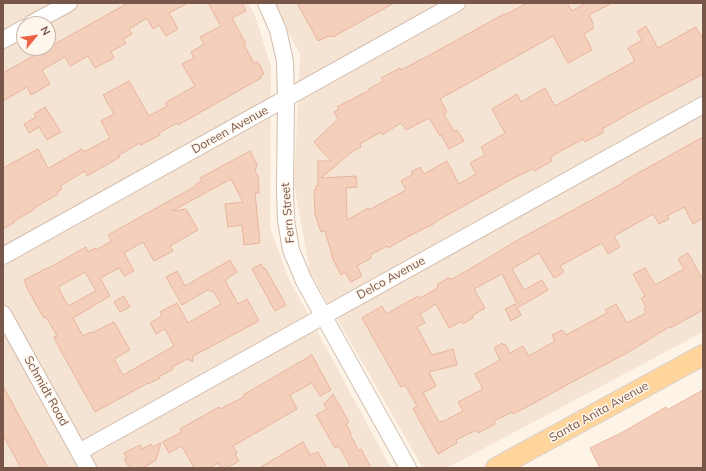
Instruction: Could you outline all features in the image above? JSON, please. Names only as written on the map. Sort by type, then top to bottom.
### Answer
[{"type":"main road","name":"Santa Anita Avenue","points":[[496,468],[703,356]]},
{"type":"street","points":[[45,16],[69,3]]},
{"type":"street","name":"Fern Street","points":[[266,3],[278,30],[285,61],[286,220],[292,250],[304,281],[408,468]]},
{"type":"street","name":"Doreen Avenue","points":[[3,256],[457,3]]},
{"type":"street","points":[[3,40],[16,33]]},
{"type":"street","name":"Delco Avenue","points":[[79,452],[703,105]]},
{"type":"street","name":"Schmidt Road","points":[[3,314],[88,468]]},
{"type":"shaded area","points":[[3,3],[248,3],[255,16],[271,66],[270,228],[289,279],[391,468],[3,468]]},
{"type":"shaded area","points":[[272,3],[699,3],[703,10],[703,332],[447,468],[423,468],[310,272],[294,184],[300,54]]},
{"type":"building","points":[[128,3],[188,3],[169,13],[178,29],[166,36],[159,25],[153,29],[147,18],[129,29],[132,34],[123,39],[126,43],[111,52],[114,58],[95,68],[88,56],[70,66],[65,57],[42,70],[50,84],[31,95],[27,87],[3,101],[3,73],[33,56],[56,56],[56,43]]},
{"type":"building","points":[[208,3],[242,3],[246,11],[232,18],[254,63],[258,62],[264,74],[260,76],[261,78],[178,125],[177,123],[159,133],[160,135],[141,145],[140,143],[119,155],[120,157],[87,176],[85,171],[60,186],[62,189],[57,192],[58,194],[3,229],[3,168],[38,149],[49,168],[82,149],[84,152],[110,138],[101,121],[114,114],[103,95],[129,81],[149,116],[167,106],[165,103],[195,86],[182,64],[194,58],[191,52],[204,44],[200,37],[221,26]]},
{"type":"building","points":[[297,3],[394,3],[333,37],[329,36],[318,41]]},
{"type":"building","points":[[527,3],[567,3],[572,11],[586,3],[612,3],[589,15],[594,28],[584,34],[592,50],[568,63],[553,36],[440,99],[447,112],[444,114],[454,132],[457,130],[464,141],[449,149],[429,118],[406,130],[401,123],[382,135],[381,132],[360,144],[361,147],[353,151],[321,178],[356,176],[357,187],[346,188],[347,220],[406,190],[401,181],[413,174],[411,172],[420,167],[424,174],[447,161],[459,184],[476,174],[470,163],[485,155],[481,147],[505,133],[492,109],[517,94],[521,102],[545,88],[555,106],[635,61],[628,48],[642,40],[637,32],[646,26],[658,48],[696,27],[703,39],[703,74],[602,129],[604,132],[585,142],[583,139],[550,157],[552,161],[534,171],[532,169],[514,178],[435,223],[388,248],[387,246],[370,255],[371,258],[357,266],[362,276],[351,282],[345,272],[341,275],[331,255],[325,231],[321,232],[315,214],[314,190],[316,190],[316,186],[318,186],[318,161],[331,161],[314,142],[338,119],[334,112],[339,109],[337,107],[370,90],[369,89],[383,81],[381,78],[400,68],[401,70]]},
{"type":"building","points":[[45,107],[61,132],[47,140],[39,127],[29,133],[24,124],[36,117],[34,114]]},
{"type":"building","points":[[703,137],[703,218],[693,224],[684,207],[667,216],[669,219],[659,224],[653,214],[614,236],[620,247],[608,254],[602,243],[560,266],[564,272],[554,278],[539,253],[512,269],[524,290],[542,280],[548,290],[519,307],[502,274],[474,289],[485,308],[463,324],[462,321],[449,328],[436,304],[420,314],[425,323],[417,327],[432,355],[453,349],[457,365],[429,372],[436,386],[423,393],[439,422],[442,422],[463,411],[458,402],[483,389],[475,374],[500,360],[494,348],[502,343],[503,345],[505,344],[510,353],[523,346],[529,356],[555,341],[552,335],[562,330],[566,335],[607,313],[605,310],[616,304],[627,323],[646,313],[644,309],[646,307],[641,298],[645,296],[633,274],[645,268],[655,285],[684,269],[678,259],[688,253],[703,280],[703,310],[670,328],[669,327],[627,353],[536,402],[513,414],[512,412],[494,421],[495,424],[478,433],[476,430],[456,440],[457,443],[438,454],[413,409],[417,406],[405,385],[401,387],[362,318],[382,306],[386,314],[418,296],[420,298],[438,288],[437,285],[448,278],[452,279],[516,241],[623,183],[622,182]]},
{"type":"building","points":[[250,151],[257,165],[255,171],[258,176],[259,193],[255,193],[260,243],[244,245],[242,225],[228,227],[225,204],[243,202],[231,179],[172,211],[186,209],[198,230],[170,246],[173,251],[154,261],[143,242],[124,253],[134,271],[124,276],[119,268],[100,278],[110,296],[73,318],[83,336],[114,322],[130,350],[114,359],[123,375],[174,346],[165,329],[156,334],[150,323],[162,316],[160,312],[177,303],[188,323],[221,304],[214,292],[207,290],[182,305],[166,277],[177,271],[185,286],[230,260],[237,272],[225,280],[238,304],[247,299],[259,321],[193,356],[193,362],[187,359],[172,367],[173,369],[159,377],[160,378],[95,412],[56,342],[54,337],[57,336],[46,317],[44,318],[42,315],[24,280],[86,247],[88,252],[95,248],[96,250],[112,241],[108,235],[196,186],[196,184],[202,181],[200,178]],"holes":[[[85,272],[96,291],[68,306],[58,287]]]},
{"type":"building","points":[[261,264],[264,269],[265,268],[286,305],[275,311],[252,269]]},
{"type":"building","points":[[124,296],[130,307],[120,312],[114,302]]},
{"type":"building","points":[[515,304],[521,315],[511,321],[505,309]]},
{"type":"building","points":[[312,355],[331,390],[320,396],[312,383],[290,395],[297,409],[233,446],[239,461],[226,468],[221,468],[218,463],[210,468],[194,468],[182,446],[169,453],[163,442],[182,432],[180,429],[219,407],[220,409],[244,397],[243,395]]},
{"type":"building","points":[[3,386],[48,468],[21,468],[3,435]]},
{"type":"building","points":[[703,390],[703,468],[600,468],[590,448],[623,432],[666,407],[667,410]]},
{"type":"building","points":[[333,394],[349,422],[346,424],[351,433],[350,434],[359,451],[361,449],[371,468],[351,468],[339,446],[335,448],[316,415],[327,409],[324,404]]},
{"type":"building","points":[[303,442],[310,455],[318,452],[327,468],[259,468]]},
{"type":"building","points":[[161,443],[156,460],[143,468],[130,468],[124,459],[127,458],[124,453],[140,445],[142,449],[151,444],[153,447]]}]
